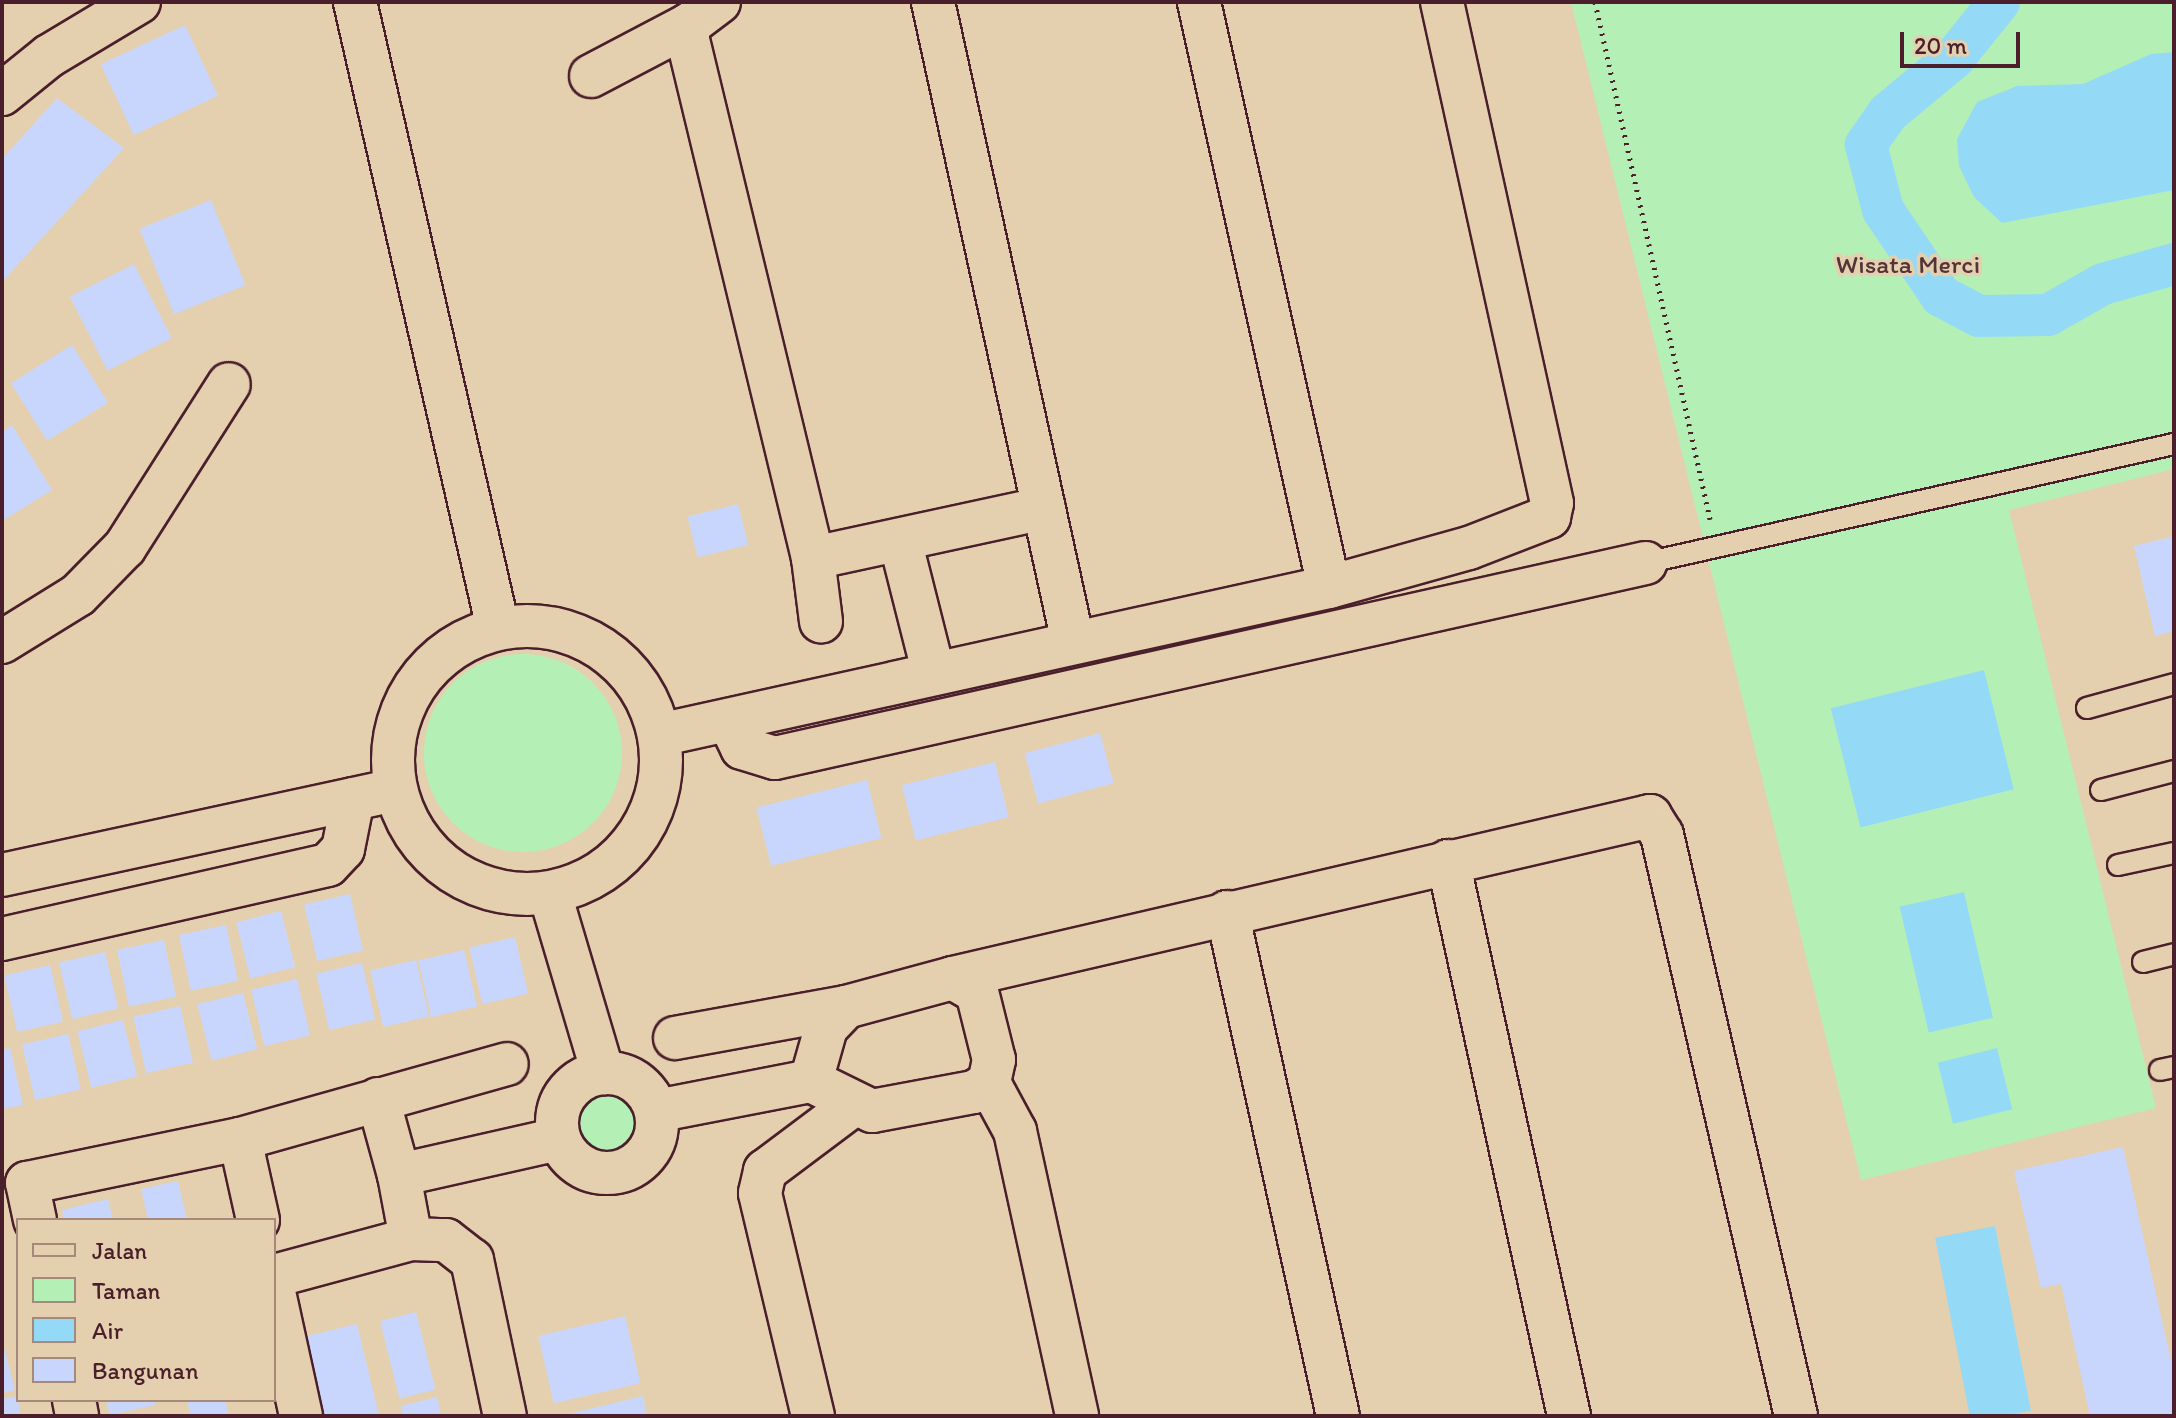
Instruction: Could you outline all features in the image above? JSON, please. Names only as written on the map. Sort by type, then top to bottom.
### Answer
[{"type":"street","points":[[2,94],[49,56],[139,2]]},
{"type":"street","points":[[355,2],[498,628]]},
{"type":"street","points":[[933,2],[1073,642]]},
{"type":"street","points":[[1199,2],[1329,587]]},
{"type":"street","points":[[659,735],[1329,587],[1537,525],[1549,517],[1552,503],[1442,2]]},
{"type":"street","points":[[591,76],[703,14],[813,558],[821,621]]},
{"type":"street","points":[[2,642],[78,595],[125,547],[229,384]]},
{"type":"street","points":[[813,558],[1044,508]]},
{"type":"street","points":[[900,540],[934,674]]},
{"type":"street","points":[[729,721],[742,748],[775,758],[1645,563]]},
{"type":"street","points":[[498,628],[569,632],[601,647],[628,671],[659,735],[660,778],[649,819],[624,854],[591,880],[550,894],[496,890],[470,883],[436,860],[411,828],[396,789],[393,747],[411,694],[426,671],[458,644],[498,628]]},
{"type":"street","points":[[2,875],[396,789]]},
{"type":"street","points":[[2,939],[328,865],[343,849],[353,799]]},
{"type":"street","points":[[675,1038],[846,1007],[1227,912],[1625,818],[1650,816],[1658,823],[1796,1416]]},
{"type":"street","points":[[1448,861],[1569,1416]]},
{"type":"street","points":[[550,894],[603,1073]]},
{"type":"street","points":[[1227,912],[1338,1416]]},
{"type":"street","points":[[953,978],[977,992],[986,1016],[994,1060],[989,1083],[1015,1131],[1077,1416]]},
{"type":"street","points":[[811,1081],[826,1028],[846,1007]]},
{"type":"street","points":[[21,1197],[507,1064]]},
{"type":"street","points":[[603,1073],[636,1081],[656,1111],[648,1155],[622,1172],[591,1172],[577,1164],[559,1139],[566,1095],[575,1084],[603,1073]]},
{"type":"street","points":[[656,1111],[811,1081],[853,1105],[900,1109],[989,1083]]},
{"type":"street","points":[[378,1099],[399,1175],[411,1239]]},
{"type":"street","points":[[813,1416],[760,1193],[765,1171],[853,1105]]},
{"type":"street","points":[[240,1139],[258,1218]]},
{"type":"street","points":[[399,1175],[559,1139]]},
{"type":"street","points":[[276,1275],[411,1239],[446,1240],[472,1260],[505,1416]]},
{"type":"street","points":[[276,1301],[301,1416]]},
{"type":"lane","points":[[1645,563],[2174,444]]},
{"type":"lane","points":[[2087,708],[2174,684]]},
{"type":"lane","points":[[2101,790],[2174,771]]},
{"type":"lane","points":[[2118,865],[2174,853]]},
{"type":"lane","points":[[2143,962],[2174,954]]},
{"type":"path","points":[[1595,2],[1716,547]]},
{"type":"green space","name":"Wisata Merci","points":[[1571,2],[2174,2],[2174,469],[2009,510],[2156,1108],[1861,1180]]},
{"type":"green space","points":[[523,654],[542,655],[561,661],[593,683],[615,715],[621,734],[621,772],[615,791],[593,823],[561,845],[542,851],[523,852],[504,851],[485,845],[453,823],[431,791],[425,772],[424,753],[425,734],[431,715],[453,683],[485,661],[504,655]]},
{"type":"green space","points":[[609,1091],[631,1100],[640,1122],[631,1144],[609,1153],[587,1144],[578,1122],[587,1100]]},
{"type":"water","points":[[2174,52],[2174,190],[2002,223],[1974,197],[1959,166],[1957,139],[1977,102],[2017,86],[2083,84],[2151,54]]},
{"type":"water","points":[[1984,670],[2014,789],[1860,828],[1831,708]]},
{"type":"water","points":[[1964,892],[1993,1018],[1929,1033],[1900,907]]},
{"type":"water","points":[[1997,1048],[2012,1109],[1953,1124],[1938,1063]]},
{"type":"water","points":[[1995,1226],[2031,1411],[2003,1416],[1970,1416],[1935,1238]]},
{"type":"building","points":[[185,25],[218,96],[134,135],[101,64]]},
{"type":"building","points":[[57,98],[124,148],[2,282],[2,159]]},
{"type":"building","points":[[211,200],[245,285],[174,314],[140,229]]},
{"type":"building","points":[[134,264],[172,338],[108,371],[70,297]]},
{"type":"building","points":[[72,345],[108,403],[47,441],[11,383]]},
{"type":"building","points":[[12,425],[52,490],[2,521],[2,432]]},
{"type":"building","points":[[738,504],[748,545],[698,557],[688,517]]},
{"type":"building","points":[[2174,536],[2174,631],[2155,636],[2134,546]]},
{"type":"building","points":[[1100,733],[1113,783],[1038,803],[1025,753]]},
{"type":"building","points":[[995,762],[1009,817],[916,841],[902,785]]},
{"type":"building","points":[[867,780],[882,838],[771,866],[756,808]]},
{"type":"building","points":[[350,894],[363,951],[317,961],[304,905]]},
{"type":"building","points":[[281,911],[295,967],[250,978],[236,922]]},
{"type":"building","points":[[226,925],[238,981],[191,991],[179,935]]},
{"type":"building","points":[[515,937],[528,994],[482,1004],[469,948]]},
{"type":"building","points":[[164,940],[176,997],[129,1007],[117,950]]},
{"type":"building","points":[[464,950],[477,1007],[431,1017],[418,961]]},
{"type":"building","points":[[105,952],[118,1009],[72,1019],[59,963]]},
{"type":"building","points":[[416,960],[429,1017],[383,1027],[370,971]]},
{"type":"building","points":[[362,963],[375,1020],[329,1030],[316,974]]},
{"type":"building","points":[[50,965],[63,1022],[17,1032],[4,976]]},
{"type":"building","points":[[297,979],[310,1036],[264,1046],[251,990]]},
{"type":"building","points":[[243,993],[257,1049],[211,1061],[197,1004]]},
{"type":"building","points":[[180,1006],[193,1063],[146,1073],[133,1017]]},
{"type":"building","points":[[123,1020],[137,1076],[91,1088],[77,1031]]},
{"type":"building","points":[[68,1034],[81,1090],[35,1100],[22,1045]]},
{"type":"building","points":[[10,1048],[23,1105],[2,1109],[2,1050]]},
{"type":"building","points":[[2123,1147],[2174,1374],[2174,1416],[2090,1416],[2061,1284],[2041,1288],[2014,1171]]},
{"type":"building","points":[[178,1181],[187,1218],[148,1218],[141,1189]]},
{"type":"building","points":[[108,1199],[113,1218],[64,1218],[62,1210]]},
{"type":"building","points":[[416,1312],[435,1390],[399,1399],[380,1321]]},
{"type":"building","points":[[625,1316],[641,1383],[554,1403],[538,1336]]},
{"type":"building","points":[[357,1324],[379,1416],[322,1416],[303,1337]]},
{"type":"building","points":[[2,1340],[15,1390],[2,1393]]},
{"type":"building","points":[[16,1396],[21,1416],[2,1416],[2,1399]]},
{"type":"building","points":[[643,1396],[647,1416],[564,1416],[564,1415]]},
{"type":"building","points":[[437,1397],[441,1416],[403,1416],[401,1406]]},
{"type":"building","points":[[107,1402],[154,1402],[155,1405],[110,1415]]},
{"type":"building","points":[[188,1402],[226,1402],[229,1416],[191,1416]]},
{"type":"waterway","points":[[1999,2],[1954,58],[1888,113],[1866,145],[1883,210],[1941,296],[1979,316],[2048,315],[2103,284],[2174,264]]}]
